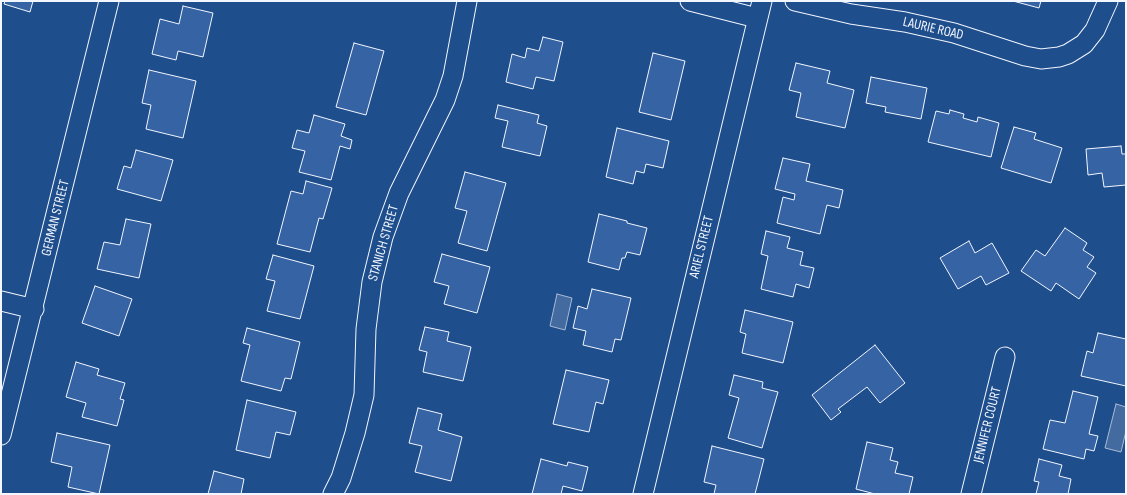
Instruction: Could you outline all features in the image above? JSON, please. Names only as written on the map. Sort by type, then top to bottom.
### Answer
[{"type":"street","name":"GERMAN STREET","points":[[1,435],[34,309],[109,1]]},
{"type":"street","name":"STANICH STREET","points":[[333,494],[356,434],[364,395],[366,329],[372,282],[383,237],[399,193],[445,100],[453,76],[467,1]]},
{"type":"street","points":[[690,1],[760,10]]},
{"type":"street","name":"LAURIE ROAD","points":[[795,1],[832,10],[905,22],[954,33],[1025,56],[1041,59],[1059,58],[1084,44],[1095,30],[1108,1]]},
{"type":"street","name":"ARIEL STREET","points":[[643,494],[760,10]]},
{"type":"street","points":[[1,301],[34,309]]},
{"type":"street","name":"JENNIFER COURT","points":[[971,494],[1005,357]]},
{"type":"water","points":[[557,294],[572,298],[565,330],[550,326]]},
{"type":"water","points":[[1116,404],[1126,407],[1126,431],[1121,452],[1105,448]]},
{"type":"building","points":[[5,1],[33,1],[30,12],[4,4]]},
{"type":"building","points":[[1013,1],[1041,1],[1039,8]]},
{"type":"building","points":[[183,6],[213,13],[203,57],[178,51],[176,60],[152,54],[160,19],[179,24]]},
{"type":"building","points":[[543,37],[563,42],[554,81],[536,77],[533,89],[506,82],[512,54],[525,58],[527,48],[539,51]]},
{"type":"building","points":[[354,43],[384,51],[366,115],[336,107]]},
{"type":"building","points":[[653,53],[685,61],[671,120],[639,112]]},
{"type":"building","points":[[796,63],[830,71],[827,83],[854,90],[845,128],[796,117],[801,93],[789,90]]},
{"type":"building","points":[[149,70],[196,81],[183,138],[146,129],[151,105],[142,103]]},
{"type":"building","points":[[871,77],[927,88],[921,119],[885,112],[886,107],[866,103]]},
{"type":"building","points":[[498,105],[539,115],[537,123],[547,126],[540,156],[502,147],[508,121],[495,118]]},
{"type":"building","points":[[950,110],[964,114],[963,118],[977,122],[978,117],[999,123],[991,157],[928,142],[936,111],[949,114]]},
{"type":"building","points":[[314,115],[345,124],[341,136],[352,140],[350,149],[340,146],[331,180],[299,172],[305,151],[292,148],[297,130],[309,133]]},
{"type":"building","points":[[1014,127],[1036,133],[1034,139],[1062,148],[1051,183],[1001,168]]},
{"type":"building","points":[[617,128],[669,141],[663,168],[646,164],[644,173],[636,171],[633,184],[606,177]]},
{"type":"building","points":[[1121,146],[1122,154],[1126,154],[1126,185],[1104,187],[1102,173],[1088,175],[1086,149]]},
{"type":"building","points":[[136,150],[173,160],[161,201],[117,189],[124,166],[131,168]]},
{"type":"building","points":[[783,158],[810,164],[806,181],[843,190],[839,208],[827,205],[820,234],[777,223],[783,197],[794,200],[795,194],[775,189]]},
{"type":"building","points":[[465,172],[506,183],[487,251],[458,243],[467,211],[455,208]]},
{"type":"building","points":[[306,181],[332,188],[323,219],[319,218],[310,252],[277,244],[291,191],[303,194]]},
{"type":"building","points":[[599,214],[647,228],[640,255],[627,252],[625,258],[622,258],[619,270],[588,262]]},
{"type":"building","points":[[126,219],[151,224],[139,278],[97,269],[104,242],[120,245]]},
{"type":"building","points":[[1065,228],[1087,243],[1083,250],[1094,257],[1087,267],[1096,273],[1079,299],[1056,283],[1051,291],[1021,271],[1036,250],[1045,256]]},
{"type":"building","points":[[766,231],[790,237],[787,248],[803,252],[800,265],[814,268],[809,288],[796,284],[793,297],[761,289],[768,256],[761,254]]},
{"type":"building","points":[[969,241],[975,253],[992,243],[1009,273],[986,285],[981,276],[958,289],[940,258]]},
{"type":"building","points":[[442,254],[490,267],[477,313],[444,304],[449,286],[434,282]]},
{"type":"building","points":[[273,255],[314,266],[300,319],[267,311],[275,281],[266,279]]},
{"type":"building","points":[[95,286],[132,299],[119,336],[82,323]]},
{"type":"building","points":[[592,289],[631,298],[621,340],[615,339],[612,352],[583,345],[586,331],[573,328],[578,306],[587,309]]},
{"type":"building","points":[[745,310],[793,322],[783,363],[742,353],[746,334],[740,332]]},
{"type":"building","points":[[425,327],[449,332],[447,341],[471,347],[463,381],[423,372],[427,352],[419,350]]},
{"type":"building","points":[[247,328],[300,342],[291,379],[285,378],[281,391],[241,381],[250,345],[243,343]]},
{"type":"building","points":[[1098,333],[1126,339],[1126,386],[1081,376],[1087,351],[1093,353]]},
{"type":"building","points":[[875,345],[905,383],[880,403],[867,387],[838,409],[841,412],[831,420],[812,395]]},
{"type":"building","points":[[76,362],[99,369],[97,375],[125,383],[120,399],[124,400],[117,426],[82,417],[86,403],[66,397]]},
{"type":"building","points":[[566,370],[609,380],[603,404],[596,402],[589,432],[553,424]]},
{"type":"building","points":[[734,375],[763,382],[762,388],[778,392],[762,448],[728,438],[739,398],[729,395]]},
{"type":"building","points":[[1073,391],[1098,397],[1089,434],[1098,436],[1094,451],[1086,449],[1084,459],[1043,449],[1050,420],[1065,423]]},
{"type":"building","points":[[247,400],[296,412],[290,435],[276,432],[270,458],[236,450]]},
{"type":"building","points":[[418,408],[442,414],[438,430],[462,437],[451,481],[415,472],[422,446],[409,443]]},
{"type":"building","points":[[57,433],[110,445],[99,494],[68,487],[72,467],[51,462]]},
{"type":"building","points":[[867,442],[893,448],[890,460],[898,462],[895,473],[913,477],[909,494],[875,494],[856,489]]},
{"type":"building","points":[[712,446],[764,459],[755,494],[714,494],[716,485],[704,482]]},
{"type":"building","points":[[541,459],[567,466],[568,462],[588,467],[582,491],[563,486],[561,494],[532,494]]},
{"type":"building","points":[[1039,459],[1062,465],[1059,476],[1071,479],[1068,494],[1036,494],[1039,482],[1034,481]]},
{"type":"building","points":[[214,471],[244,479],[241,494],[208,494]]}]
